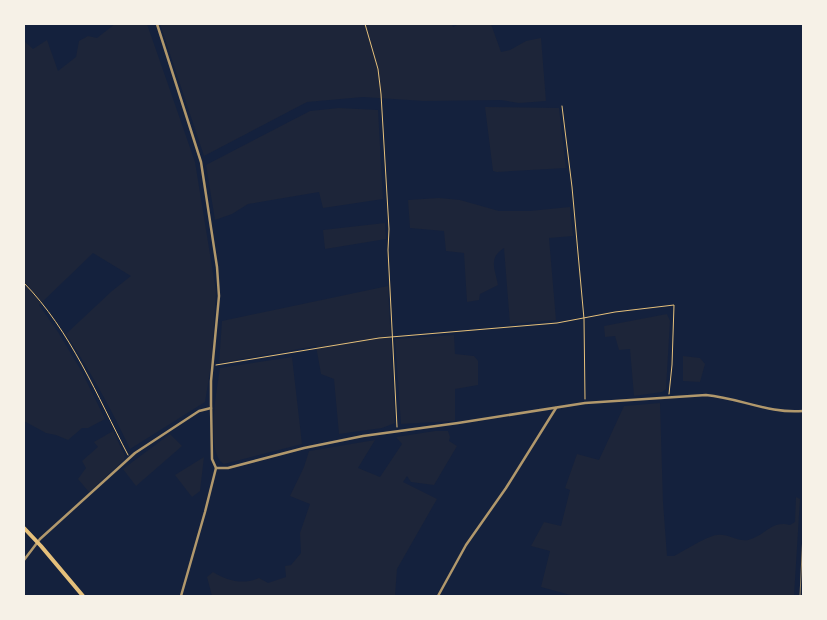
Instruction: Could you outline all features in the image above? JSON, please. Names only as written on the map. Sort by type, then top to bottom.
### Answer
[{"type":"main road","points":[[24,528],[83,596]]},
{"type":"street","points":[[157,24],[204,175],[219,296],[211,381],[212,459],[216,468],[181,596]]},
{"type":"street","points":[[216,468],[228,468],[333,441],[585,403],[694,395],[717,396],[775,411],[803,411]]},
{"type":"street","points":[[24,560],[38,542],[130,457],[199,411],[211,408]]},
{"type":"street","points":[[438,596],[466,545],[506,488],[556,408]]},
{"type":"path","points":[[365,24],[378,68],[381,95],[389,229],[388,250],[397,430]]},
{"type":"path","points":[[562,106],[572,187],[584,319],[585,403]]},
{"type":"path","points":[[24,283],[82,363],[130,457]]},
{"type":"path","points":[[213,366],[392,336],[557,323],[615,312],[674,305],[672,365],[668,397]]},
{"type":"shaded area","points":[[115,24],[147,24],[195,162],[216,291],[212,359],[205,402],[130,449],[84,362],[66,334],[131,276],[93,253],[39,305],[82,372],[105,419],[88,428],[82,428],[68,440],[46,433],[24,421],[24,41],[33,49],[47,40],[58,71],[76,57],[79,41],[88,36],[97,38]]},
{"type":"shaded area","points":[[160,24],[452,24],[453,27],[459,24],[491,24],[501,52],[510,50],[526,41],[541,38],[546,101],[519,103],[501,100],[424,101],[363,97],[307,102],[204,156]]},
{"type":"shaded area","points":[[485,107],[559,108],[566,168],[493,171]]},
{"type":"shaded area","points":[[339,108],[378,110],[383,199],[323,208],[319,192],[248,204],[232,214],[215,220],[206,165],[310,111]]},
{"type":"shaded area","points":[[439,198],[460,200],[499,211],[530,211],[570,207],[573,236],[549,238],[556,320],[510,324],[504,248],[494,260],[498,285],[480,294],[479,300],[467,302],[464,253],[446,251],[444,231],[410,228],[408,200]]},
{"type":"shaded area","points":[[385,223],[386,239],[325,249],[323,230]]},
{"type":"shaded area","points":[[388,286],[395,423],[382,428],[339,434],[334,379],[321,374],[316,346],[219,363],[222,321]]},
{"type":"shaded area","points":[[667,314],[670,321],[666,389],[662,392],[634,396],[630,349],[619,350],[615,336],[605,337],[604,326]]},
{"type":"shaded area","points":[[454,335],[455,354],[474,356],[478,361],[478,385],[455,389],[455,421],[401,424],[395,339]]},
{"type":"shaded area","points":[[683,356],[700,358],[705,364],[700,382],[683,381]]},
{"type":"shaded area","points":[[292,357],[302,444],[224,464],[218,458],[214,435],[215,404],[220,368]]},
{"type":"shaded area","points":[[660,403],[663,502],[667,556],[674,556],[713,536],[721,535],[748,540],[773,526],[790,525],[795,522],[796,497],[800,499],[794,596],[574,596],[541,587],[550,551],[531,546],[544,522],[561,526],[570,490],[565,488],[577,454],[599,460],[624,406]]},
{"type":"shaded area","points":[[113,431],[125,456],[124,460],[89,492],[78,479],[86,468],[82,461],[98,447],[94,442]]},
{"type":"shaded area","points":[[448,431],[449,441],[457,446],[434,485],[411,482],[407,476],[403,482],[437,499],[397,569],[395,596],[212,596],[207,577],[213,572],[224,578],[242,582],[259,578],[268,583],[286,577],[285,566],[291,565],[301,553],[300,533],[310,504],[290,496],[304,467],[309,451],[375,440],[358,468],[380,477],[402,444],[396,437]]},
{"type":"shaded area","points":[[170,434],[182,446],[136,486],[123,469]]},
{"type":"shaded area","points":[[204,457],[200,491],[192,497],[175,475]]},
{"type":"railway","points":[[800,596],[803,533]]}]
